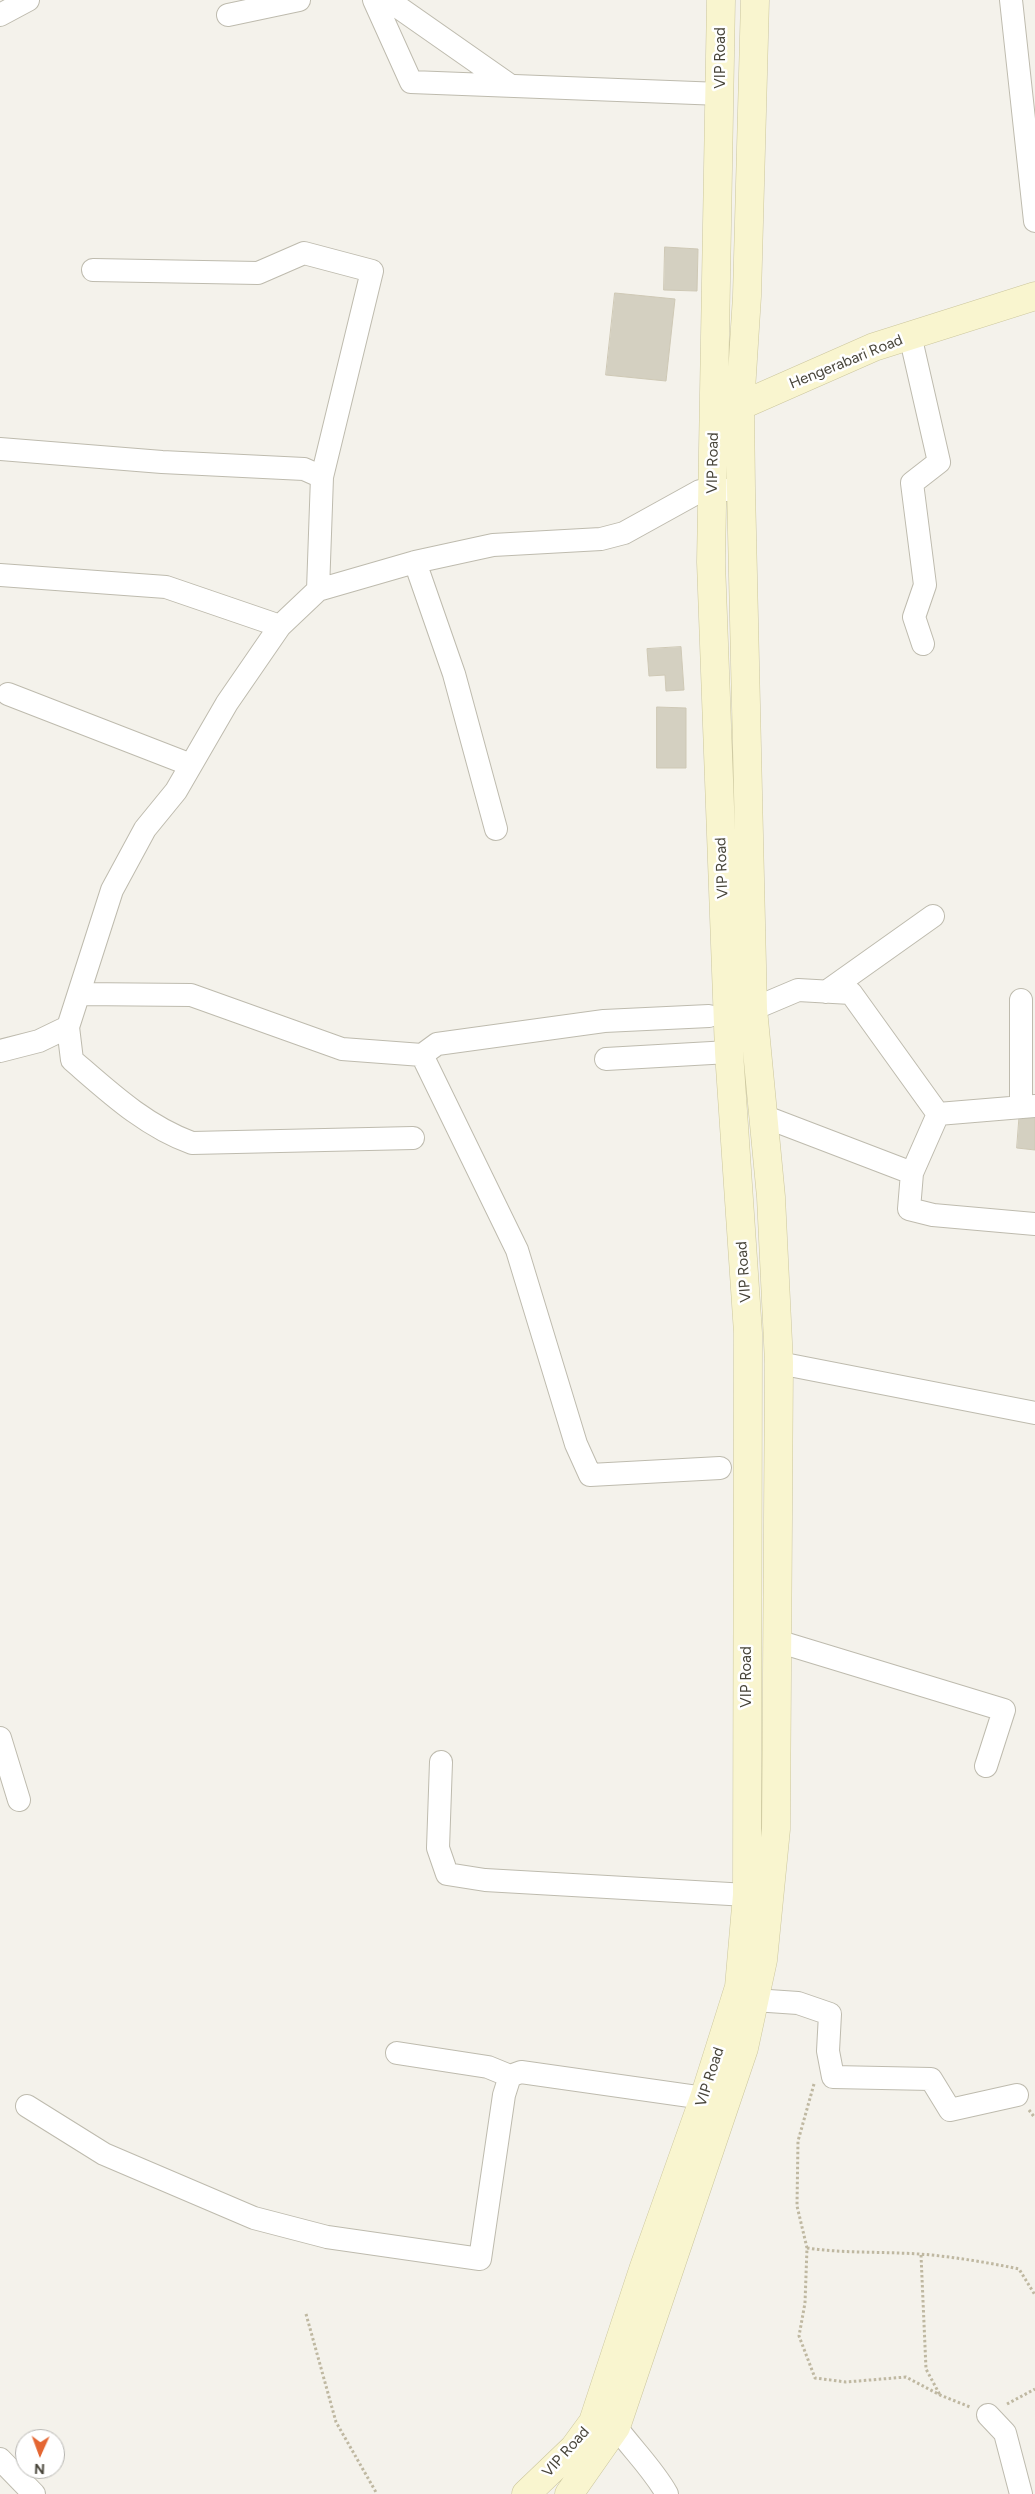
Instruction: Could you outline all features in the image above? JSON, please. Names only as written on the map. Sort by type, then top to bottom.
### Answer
[{"type":"main road","name":"VIP Road","points":[[526,2494],[574,2448],[593,2422],[644,2267],[744,2048],[763,1960],[776,1829],[779,1363],[771,1197],[753,1009],[741,489],[727,407],[721,0]]},
{"type":"main road","name":"VIP Road","points":[[569,2494],[616,2427],[699,2146],[704,2098],[739,1987],[747,1895],[748,1333],[729,1052],[711,572],[713,490],[747,296],[754,0]]},
{"type":"main road","name":"Hengerabari Road","points":[[727,407],[874,347],[1035,296]]},
{"type":"street","points":[[0,15],[28,0]]},
{"type":"street","points":[[228,15],[299,0]]},
{"type":"street","points":[[374,0],[411,82],[721,94]]},
{"type":"street","points":[[388,0],[511,86]]},
{"type":"street","points":[[1011,0],[1035,221]]},
{"type":"street","points":[[93,270],[258,273],[304,253],[372,272],[322,476],[318,590]]},
{"type":"street","points":[[910,336],[938,462],[912,482],[925,585],[914,617],[922,644]]},
{"type":"street","points":[[0,450],[162,462],[304,469],[322,476]]},
{"type":"street","points":[[413,1138],[192,1143],[171,1135],[126,1106],[72,1060],[68,1027],[112,890],[145,829],[176,791],[227,703],[280,626],[318,590],[415,562],[493,545],[601,539],[624,533],[700,491],[741,489]]},
{"type":"street","points":[[415,562],[454,674],[496,829]]},
{"type":"street","points":[[0,575],[166,587],[280,626]]},
{"type":"street","points":[[8,694],[191,765]]},
{"type":"street","points":[[826,992],[932,916]]},
{"type":"street","points":[[753,1009],[798,990],[851,993],[938,1114]]},
{"type":"street","points":[[79,994],[191,995],[342,1048],[422,1055],[437,1044],[604,1021],[709,1016]]},
{"type":"street","points":[[938,1114],[1028,1106],[1020,1000]]},
{"type":"street","points":[[0,1051],[39,1041],[68,1027]]},
{"type":"street","points":[[606,1060],[729,1052]]},
{"type":"street","points":[[422,1055],[517,1250],[576,1444],[590,1475],[720,1468]]},
{"type":"street","points":[[938,1114],[912,1173],[909,1209],[933,1215],[1035,1224]]},
{"type":"street","points":[[763,1116],[912,1173]]},
{"type":"street","points":[[779,1363],[1035,1413]]},
{"type":"street","points":[[777,1641],[1004,1710],[986,1766]]},
{"type":"street","points":[[0,1738],[19,1800]]},
{"type":"street","points":[[441,1762],[438,1848],[446,1874],[485,1880],[747,1895]]},
{"type":"street","points":[[754,2000],[798,2003],[830,2014],[828,2051],[833,2077],[931,2079],[950,2110],[1017,2095]]},
{"type":"street","points":[[397,2053],[488,2067],[510,2076],[521,2072],[704,2098]]},
{"type":"street","points":[[27,2106],[104,2154],[254,2218],[327,2237],[480,2259],[504,2095],[510,2076]]},
{"type":"street","points":[[988,2415],[1005,2433],[1021,2494]]},
{"type":"street","points":[[616,2427],[632,2449],[652,2468],[667,2494]]},
{"type":"street","points":[[0,2459],[34,2494]]},
{"type":"path","points":[[828,2051],[811,2092],[798,2141],[797,2206],[807,2248],[805,2302],[799,2336],[816,2378],[846,2382],[906,2376],[940,2395],[988,2415],[1035,2389]]},
{"type":"path","points":[[807,2248],[834,2252],[921,2255],[980,2261],[1019,2269],[1035,2295]]},
{"type":"path","points":[[921,2255],[926,2369],[940,2395]]},
{"type":"path","points":[[306,2314],[336,2422],[377,2494]]},
{"type":"building","points":[[665,247],[698,249],[697,291],[664,290]]},
{"type":"building","points":[[615,293],[675,299],[666,381],[606,375]]},
{"type":"building","points":[[681,647],[684,690],[666,691],[665,675],[649,676],[647,649]]},
{"type":"building","points":[[657,707],[686,708],[686,768],[657,768]]},
{"type":"building","points":[[1020,1109],[1035,1110],[1035,1150],[1017,1148]]}]
